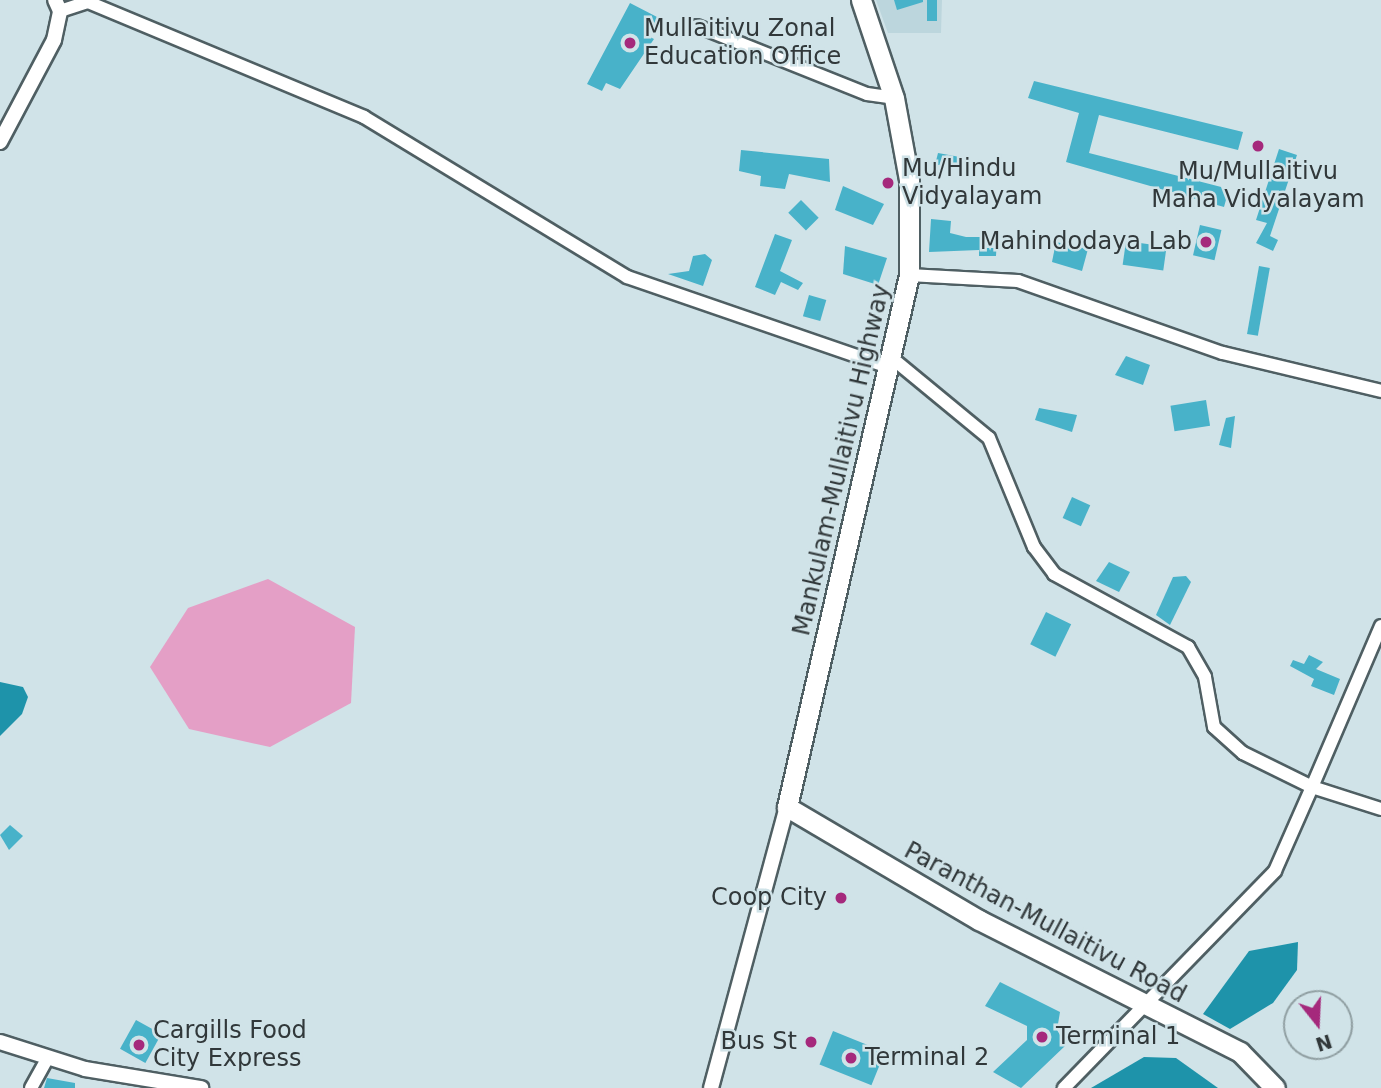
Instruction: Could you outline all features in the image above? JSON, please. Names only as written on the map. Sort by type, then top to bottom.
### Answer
[{"type":"highway","name":"Mankulam-Mullaitivu Highway","points":[[787,807],[892,363],[909,275],[909,180],[894,98],[861,0]]},
{"type":"highway","name":"Paranthan-Mullaitivu Road","points":[[787,807],[979,920],[1240,1052],[1275,1088]]},
{"type":"street","points":[[0,142],[54,40],[58,6],[88,2],[364,117],[627,277],[892,363],[989,438],[1034,547],[1054,574],[1188,648],[1205,677],[1214,727],[1244,753],[1312,787],[1381,809]]},
{"type":"street","points":[[697,26],[842,85],[894,98]]},
{"type":"street","points":[[909,275],[1018,281],[1223,353],[1381,391]]},
{"type":"street","points":[[1064,1088],[1149,1008],[1275,871],[1381,626]]},
{"type":"street","points":[[711,1088],[787,807]]},
{"type":"street","points":[[0,1042],[47,1059],[201,1088]]},
{"type":"street","points":[[31,1088],[47,1059]]},
{"type":"shaded area","points":[[876,0],[942,0],[941,33],[888,33]]},
{"type":"shaded area","points":[[268,579],[355,627],[351,703],[270,747],[189,729],[150,667],[188,608]]},
{"type":"water","points":[[0,682],[23,687],[28,697],[22,714],[0,736]]},
{"type":"water","points":[[1298,942],[1297,970],[1273,1003],[1230,1029],[1203,1014],[1249,951]]},
{"type":"water","points":[[1144,1057],[1176,1058],[1218,1088],[1091,1088]]},
{"type":"building","points":[[894,0],[923,0],[923,2],[897,10]]},
{"type":"building","points":[[927,0],[937,0],[937,21],[927,21]]},
{"type":"building","name":"Mullaitivu Zonal Education Office","points":[[630,3],[659,18],[648,36],[654,39],[620,89],[606,83],[602,91],[587,84]]},
{"type":"building","points":[[1034,81],[1243,132],[1238,150],[1099,115],[1089,153],[1229,189],[1224,207],[1066,162],[1079,113],[1028,98]]},
{"type":"building","points":[[1279,149],[1297,155],[1270,236],[1278,240],[1273,251],[1256,243],[1267,223],[1256,220]]},
{"type":"building","points":[[741,150],[829,159],[830,182],[789,174],[785,189],[760,186],[761,176],[739,171]]},
{"type":"building","points":[[938,153],[960,157],[969,165],[935,165]]},
{"type":"building","points":[[843,186],[884,204],[873,225],[835,210]]},
{"type":"building","points":[[801,200],[819,218],[806,230],[788,213]]},
{"type":"building","points":[[931,219],[951,221],[950,233],[966,237],[997,237],[996,256],[979,256],[979,250],[929,252]]},
{"type":"building","name":"Mahindodaya Lab","points":[[1200,225],[1221,230],[1214,260],[1193,255]]},
{"type":"building","points":[[775,234],[792,240],[780,271],[803,283],[798,290],[781,282],[775,295],[755,287]]},
{"type":"building","points":[[1126,241],[1167,247],[1163,270],[1123,265]]},
{"type":"building","points":[[1056,242],[1088,249],[1082,271],[1052,262]]},
{"type":"building","points":[[845,246],[887,258],[878,285],[843,274]]},
{"type":"building","points":[[705,254],[712,260],[703,286],[668,274],[689,271],[693,256]]},
{"type":"building","points":[[1259,266],[1270,268],[1258,336],[1247,334]]},
{"type":"building","points":[[809,295],[826,300],[820,321],[803,316]]},
{"type":"building","points":[[1126,356],[1150,365],[1143,385],[1115,375]]},
{"type":"building","points":[[1206,400],[1210,426],[1175,431],[1170,406]]},
{"type":"building","points":[[1039,408],[1077,415],[1072,432],[1035,420]]},
{"type":"building","points":[[1235,416],[1231,448],[1219,445],[1226,418]]},
{"type":"building","points":[[1072,497],[1090,505],[1081,526],[1063,518]]},
{"type":"building","points":[[1109,562],[1130,572],[1119,592],[1096,581]]},
{"type":"building","points":[[1186,576],[1191,582],[1170,625],[1156,615],[1173,577]]},
{"type":"building","points":[[1046,612],[1071,624],[1055,657],[1030,644]]},
{"type":"building","points":[[1309,655],[1323,662],[1316,669],[1340,679],[1334,695],[1311,686],[1314,679],[1290,666],[1293,660],[1304,664]]},
{"type":"building","points":[[10,825],[23,836],[9,850],[0,835]]},
{"type":"building","name":"Terminal 1","points":[[1000,982],[1060,1012],[1057,1030],[1066,1045],[1021,1088],[993,1072],[1027,1040],[1027,1026],[985,1006]]},
{"type":"building","points":[[136,1020],[161,1034],[145,1063],[120,1049]]},
{"type":"building","name":"Terminal 2","points":[[833,1031],[885,1052],[871,1085],[820,1064]]},
{"type":"building","points":[[47,1078],[75,1083],[75,1088],[44,1088]]},
{"type":"place","name":"Mullaitivu Zonal Education Office","points":[[630,43]]},
{"type":"place","name":"Mu/Mullaitivu Maha Vidyalayam","points":[[1258,146]]},
{"type":"place","name":"Mu/Hindu Vidyalayam","points":[[888,183]]},
{"type":"place","name":"Mahindodaya Lab","points":[[1206,242]]},
{"type":"place","name":"Coop City","points":[[841,898]]},
{"type":"place","name":"Terminal 1","points":[[1042,1037]]},
{"type":"place","name":"Bus St","points":[[811,1042]]},
{"type":"place","name":"Cargills Food City Express","points":[[139,1045]]},
{"type":"place","name":"Terminal 2","points":[[851,1058]]}]
